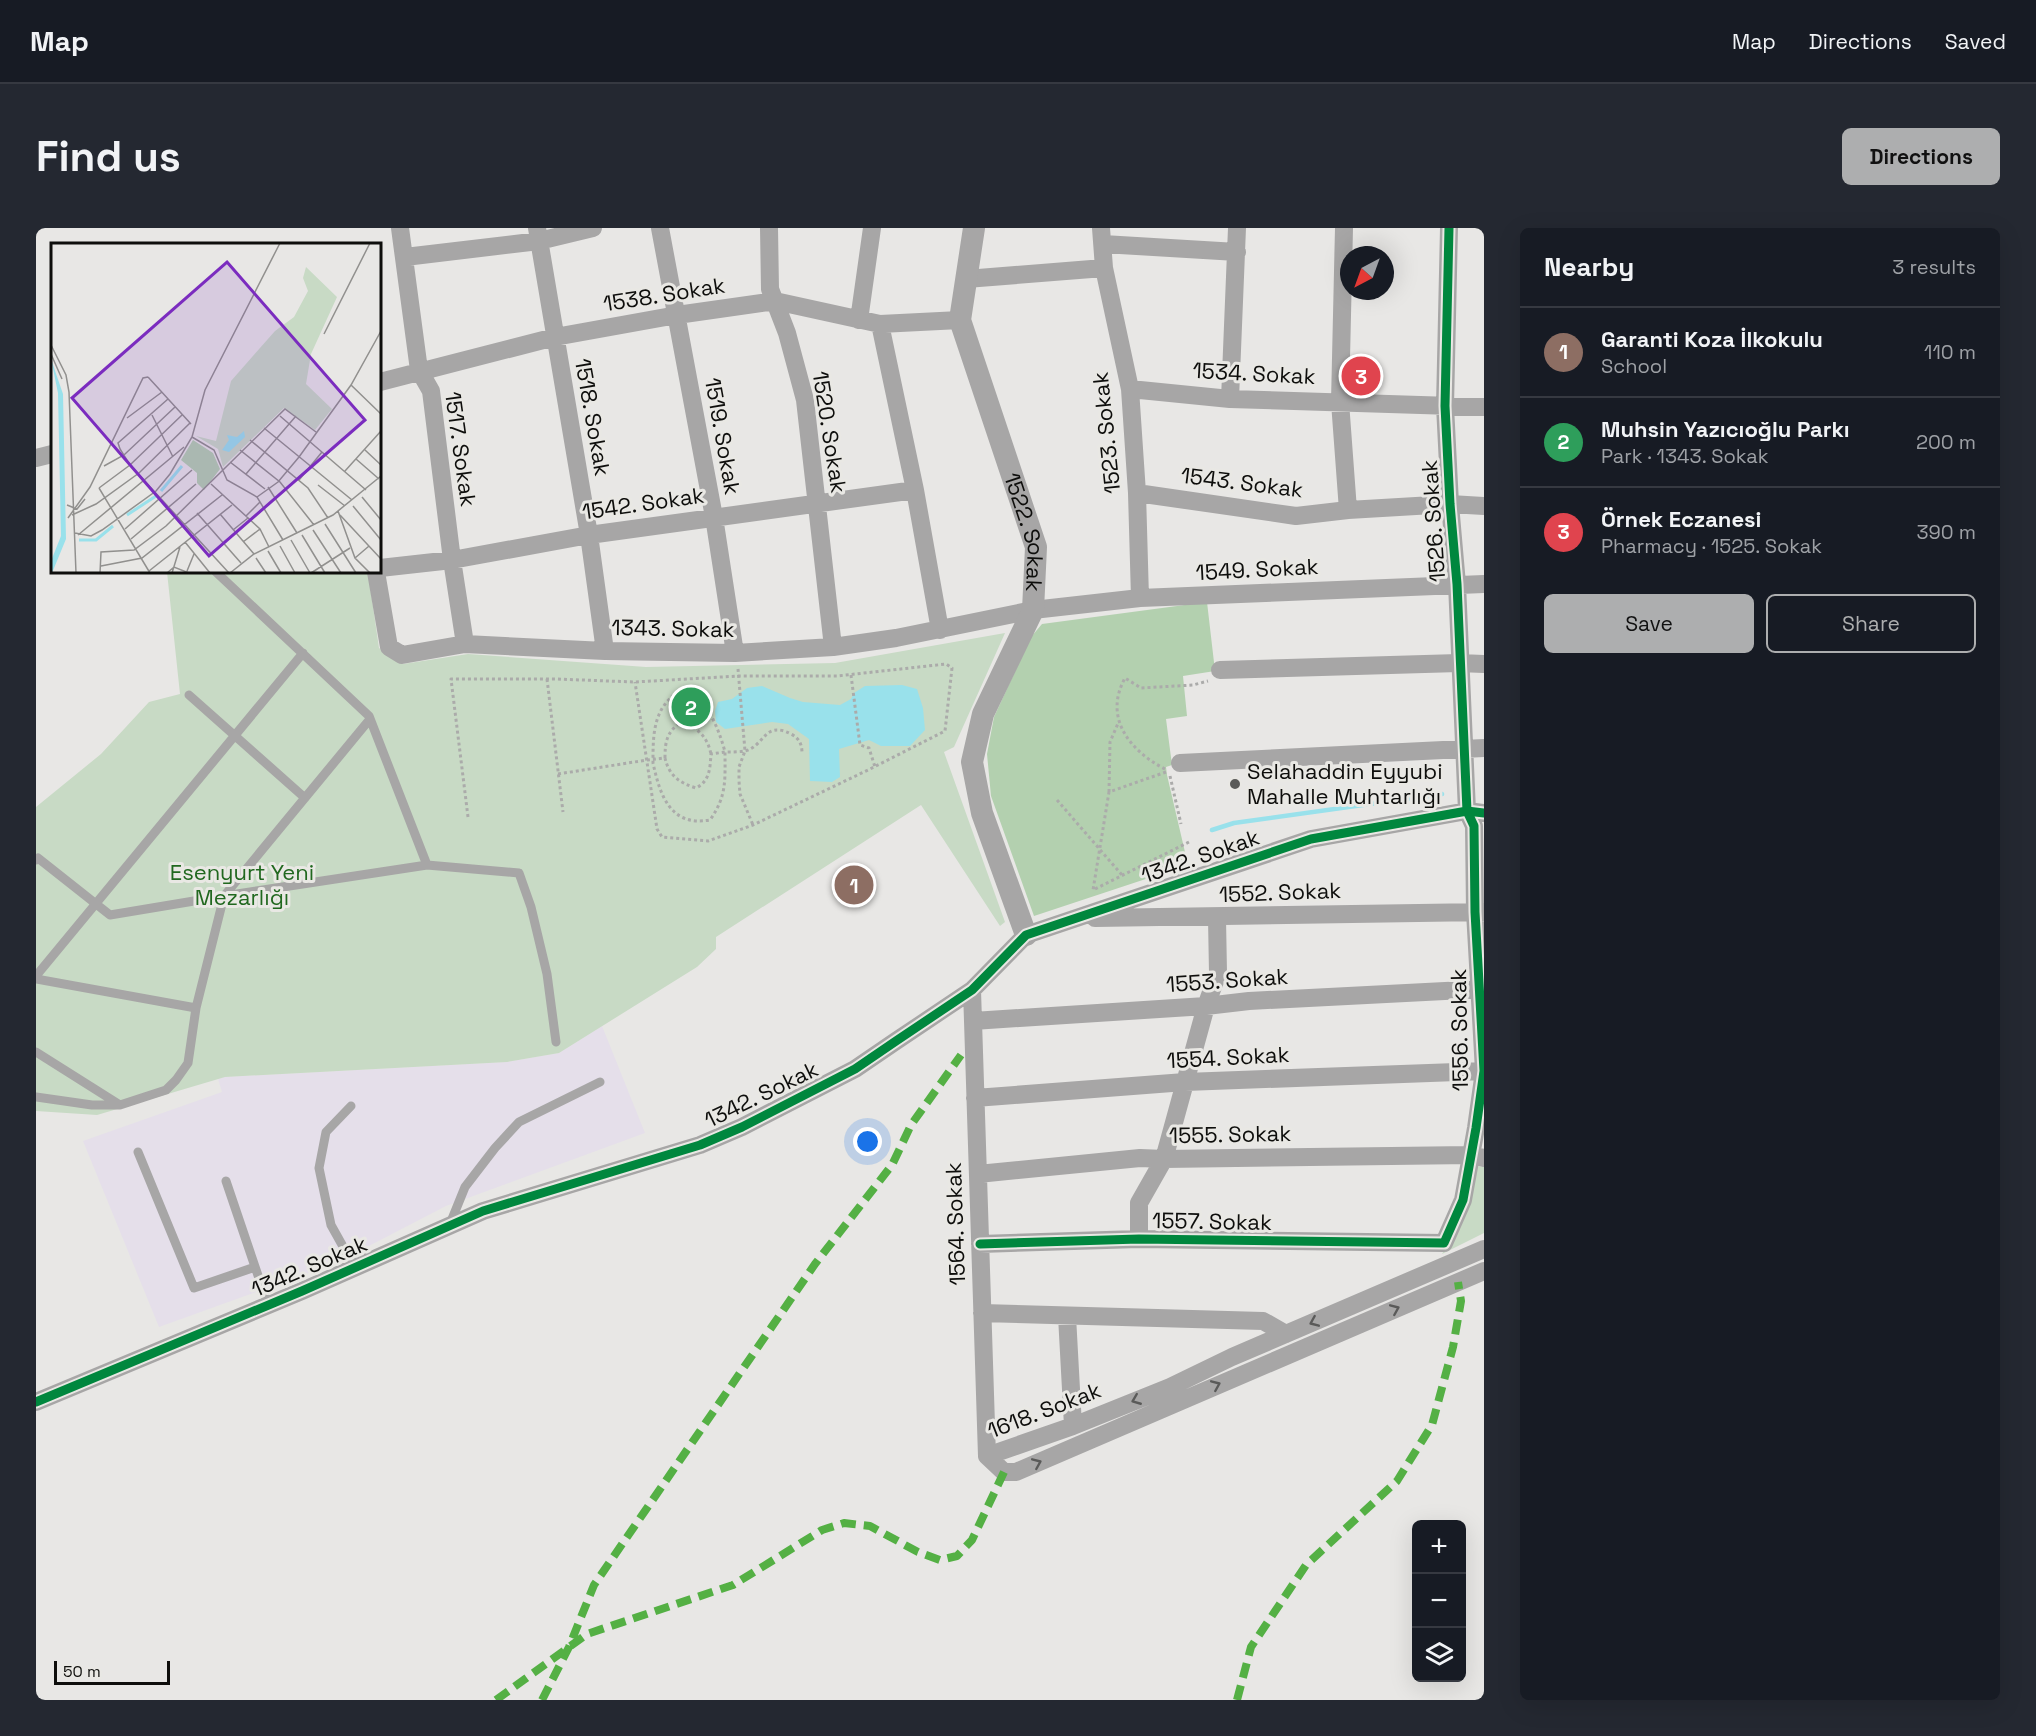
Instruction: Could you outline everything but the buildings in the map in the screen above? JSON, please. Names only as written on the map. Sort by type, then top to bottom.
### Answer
[{"type":"street","name":"1517. Sokak","points":[[400,228],[419,370],[432,391],[452,560],[465,644]]},
{"type":"street","points":[[405,257],[593,228]]},
{"type":"street","name":"1519. Sokak","points":[[660,228],[714,517],[735,653]]},
{"type":"street","name":"1520. Sokak","points":[[769,228],[770,289],[787,333],[805,400],[833,647]]},
{"type":"street","points":[[859,320],[873,228]]},
{"type":"street","name":"1522. Sokak","points":[[974,228],[960,320],[1036,547],[1033,610],[983,714],[972,762],[982,813],[1026,935]]},
{"type":"street","points":[[1230,399],[1237,228]]},
{"type":"street","points":[[1344,228],[1340,402],[1348,510]]},
{"type":"street","name":"1526. Sokak","points":[[1449,228],[1445,406],[1457,584],[1464,747],[1476,812]]},
{"type":"street","name":"1518. Sokak","points":[[538,235],[589,535],[605,651]]},
{"type":"street","points":[[1102,236],[1237,252]]},
{"type":"street","name":"1523. Sokak","points":[[1102,236],[1104,268],[1130,389],[1137,493],[1140,598]]},
{"type":"street","points":[[966,279],[1104,268]]},
{"type":"street","name":"1538. Sokak","points":[[381,382],[419,370],[555,337],[677,315],[775,301],[880,324],[960,320]]},
{"type":"street","points":[[880,324],[915,490],[940,630]]},
{"type":"street","name":"1534. Sokak","points":[[1130,389],[1230,399],[1484,407]]},
{"type":"street","points":[[36,458],[51,454]]},
{"type":"street","name":"1542. Sokak","points":[[381,568],[452,560],[589,535],[915,490]]},
{"type":"street","name":"1543. Sokak","points":[[1137,493],[1296,516],[1348,510],[1450,504],[1484,506]]},
{"type":"street","name":"1343. Sokak","points":[[376,573],[389,647],[402,655],[465,644],[605,651],[735,653],[833,647],[940,630],[1033,610]]},
{"type":"street","name":"1549. Sokak","points":[[1033,610],[1140,598],[1484,584]]},
{"type":"street","points":[[1220,670],[1484,664]]},
{"type":"street","points":[[1174,767],[1464,747],[1484,748]]},
{"type":"street","name":"1342. Sokak","points":[[36,1402],[355,1268],[483,1211],[699,1145],[742,1127],[855,1069],[972,990],[1026,935],[1311,839],[1476,812]]},
{"type":"street","name":"1556. Sokak","points":[[1444,1243],[1463,1200],[1478,1156],[1484,1071],[1474,826],[1476,812]]},
{"type":"street","name":"1552. Sokak","points":[[1078,918],[1217,918],[1479,912]]},
{"type":"street","points":[[1139,1239],[1139,1203],[1164,1159],[1206,1006],[1218,973],[1217,918]]},
{"type":"street","name":"1553. Sokak","points":[[973,1021],[1206,1006],[1249,1001],[1481,989]]},
{"type":"street","name":"1564. Sokak","points":[[972,990],[987,1456]]},
{"type":"street","name":"1554. Sokak","points":[[975,1098],[1185,1082],[1484,1071]]},
{"type":"street","name":"1555. Sokak","points":[[978,1174],[1140,1158],[1478,1156]]},
{"type":"street","name":"1557. Sokak","points":[[980,1244],[1139,1239],[1444,1243]]},
{"type":"street","name":"1618. Sokak","points":[[1484,1249],[1286,1334],[1170,1387],[1073,1426],[987,1456],[1004,1472],[1016,1472],[1484,1271]]},
{"type":"street","points":[[982,1313],[1263,1320],[1286,1334]]},
{"type":"street","points":[[1067,1316],[1073,1426]]},
{"type":"lane","points":[[217,573],[370,719],[427,865]]},
{"type":"lane","points":[[196,1008],[36,978],[303,654]]},
{"type":"lane","points":[[189,695],[305,798]]},
{"type":"lane","points":[[36,1097],[92,1105],[120,1106],[166,1090],[176,1080],[188,1063],[196,1008],[224,897],[370,719]]},
{"type":"lane","points":[[36,860],[38,858],[110,915],[427,865],[519,873],[531,907],[547,974],[556,1042]]},
{"type":"lane","points":[[36,1052],[120,1106]]},
{"type":"lane","points":[[449,1226],[465,1187],[495,1148],[519,1122],[600,1082]]},
{"type":"lane","points":[[351,1106],[326,1132],[319,1168],[331,1226],[355,1268]]},
{"type":"lane","points":[[138,1152],[194,1288],[255,1267]]},
{"type":"lane","points":[[226,1181],[268,1305]]},
{"type":"path","points":[[735,653],[740,676],[745,751],[739,767],[739,781],[742,801],[753,825]]},
{"type":"path","points":[[468,817],[451,679],[635,682],[740,676],[851,674],[946,664],[952,668],[945,731],[753,825],[708,841],[662,837],[657,829],[635,682]]},
{"type":"path","points":[[1174,767],[1155,763],[1136,749],[1124,734],[1116,702],[1119,688],[1125,678],[1142,688],[1193,685],[1210,681],[1220,670]]},
{"type":"path","points":[[851,674],[860,745],[869,748],[875,767]]},
{"type":"path","points":[[547,679],[563,812]]},
{"type":"path","points":[[678,692],[694,696],[704,705],[721,735],[725,752],[726,779],[720,806],[710,820],[688,821],[671,809],[657,778],[653,759],[653,730],[667,700],[678,692]]},
{"type":"path","points":[[1119,721],[1110,742],[1109,792],[1092,890],[1191,841]]},
{"type":"path","points":[[681,722],[694,726],[704,735],[709,743],[711,754],[708,777],[696,788],[674,777],[666,765],[665,742],[668,735],[681,722]]},
{"type":"path","points":[[711,754],[745,751],[770,731],[781,729],[795,736],[802,744],[802,753]]},
{"type":"path","points":[[558,774],[665,758]]},
{"type":"path","points":[[1109,792],[1174,767]]},
{"type":"path","points":[[1174,767],[1181,824]]},
{"type":"path","points":[[1057,800],[1122,875]]},
{"type":"shaded area","points":[[602,1026],[645,1133],[446,1206],[336,1263],[159,1327],[83,1141],[222,1092],[218,1079],[225,1077],[507,1062],[559,1053]]},
{"type":"green space","name":"Esenyurt Yeni Mezarlığı","points":[[167,573],[368,573],[379,648],[403,664],[468,654],[646,667],[835,663],[1005,633],[954,747],[944,752],[1005,922],[1000,926],[921,805],[716,937],[716,949],[697,967],[559,1053],[507,1062],[225,1077],[97,1115],[36,1111],[36,807],[101,754],[149,702],[180,694]]},
{"type":"green space","points":[[1207,602],[1215,671],[1183,676],[1187,716],[1166,719],[1172,765],[1166,767],[1167,775],[1188,865],[1034,916],[991,796],[987,754],[994,717],[1031,637],[1042,624]]},
{"type":"green space","points":[[1477,1166],[1484,1167],[1484,1233],[1442,1254],[1463,1217]]},
{"type":"water","points":[[902,685],[917,689],[923,708],[925,730],[910,746],[881,746],[869,740],[839,749],[840,777],[832,782],[810,781],[809,739],[788,724],[772,722],[725,729],[716,722],[715,711],[718,702],[732,699],[747,688],[762,686],[803,702],[840,705],[851,699],[854,693],[865,686]]},
{"type":"waterway","points":[[1212,830],[1234,823],[1442,794]]},
{"type":"marked path","points":[[542,1700],[569,1647],[594,1585],[815,1264],[892,1165],[911,1125],[961,1055]]},
{"type":"marked path","points":[[1237,1700],[1251,1647],[1306,1565],[1397,1481],[1432,1425],[1453,1347],[1461,1301],[1458,1282]]},
{"type":"marked path","points":[[496,1700],[587,1634],[733,1585],[822,1530],[844,1523],[870,1526],[918,1552],[940,1560],[957,1556],[972,1540],[1004,1472]]},
{"type":"cycle path","points":[[980,1244],[1139,1239],[1444,1243],[1463,1200],[1484,1071],[1475,912],[1474,826],[1467,811],[1457,584],[1445,406],[1449,228]]},
{"type":"cycle path","points":[[36,1402],[302,1291],[483,1211],[700,1145],[742,1127],[855,1069],[972,990],[1026,935],[1311,839],[1467,811],[1484,813]]},
{"type":"place","name":"Örnek Eczanesi","points":[[1361,376]]},
{"type":"place","name":"Muhsin Yazıcıoğlu Parkı","points":[[691,707]]},
{"type":"place","name":"Selahaddin Eyyubi Mahalle Muhtarlığı","points":[[1235,784]]},
{"type":"place","name":"Garanti Koza İlkokulu","points":[[854,885]]}]
